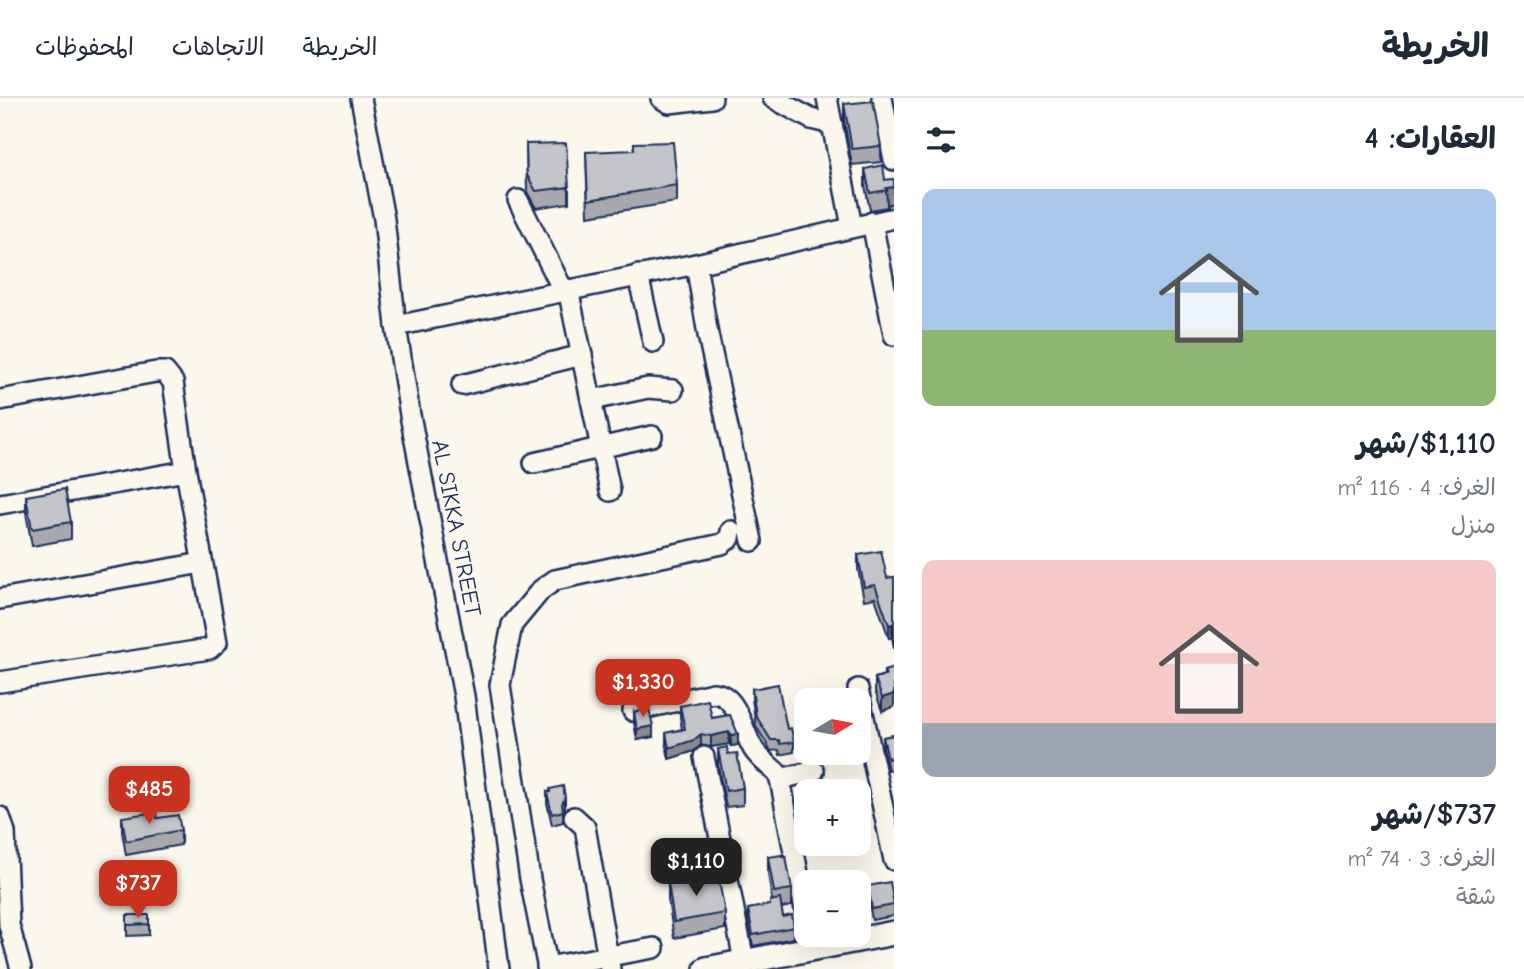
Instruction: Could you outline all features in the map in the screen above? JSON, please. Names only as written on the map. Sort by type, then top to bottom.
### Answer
[{"type":"main road","points":[[871,935],[894,933]]},
{"type":"main road","points":[[706,969],[744,961],[768,962],[799,947]]},
{"type":"street","name":"AL SIKKA STREET","points":[[361,98],[384,219],[396,326],[410,415],[464,696],[499,969]]},
{"type":"street","points":[[661,98],[669,103],[712,98]]},
{"type":"street","points":[[773,98],[811,119],[832,124]]},
{"type":"street","points":[[827,98],[852,227]]},
{"type":"street","points":[[881,98],[894,160]]},
{"type":"street","points":[[518,200],[565,289],[582,355],[610,491]]},
{"type":"street","points":[[396,326],[696,264],[894,218]]},
{"type":"street","points":[[873,222],[894,335]]},
{"type":"street","points":[[696,264],[708,335],[752,541]]},
{"type":"street","points":[[638,275],[653,342]]},
{"type":"street","points":[[462,385],[582,355]]},
{"type":"street","points":[[0,400],[165,372],[173,382],[217,642],[209,649],[0,682]]},
{"type":"street","points":[[592,400],[648,388],[673,390]]},
{"type":"street","points":[[534,463],[652,436]]},
{"type":"street","points":[[0,504],[186,471]]},
{"type":"street","points":[[654,948],[609,962],[547,968],[530,879],[500,685],[512,625],[541,590],[555,580],[723,544],[730,538],[731,531]]},
{"type":"street","points":[[0,599],[202,563]]},
{"type":"street","points":[[633,712],[713,692],[730,700],[754,750],[780,779],[797,870]]},
{"type":"street","points":[[705,757],[744,961]]},
{"type":"street","points":[[872,762],[894,860]]},
{"type":"street","points":[[780,779],[814,771]]},
{"type":"street","points":[[0,817],[5,832],[4,910],[21,969]]},
{"type":"street","points":[[574,817],[579,819],[584,827],[609,962]]},
{"type":"building","points":[[873,101],[881,146],[852,149],[844,104]]},
{"type":"building","points":[[673,142],[677,185],[588,200],[586,152],[634,150],[634,143]]},
{"type":"building","points":[[566,143],[569,187],[536,191],[527,175],[526,144]]},
{"type":"building","points":[[883,165],[885,180],[894,179],[894,187],[870,193],[865,169]]},
{"type":"building","points":[[65,489],[71,522],[32,529],[26,496]]},
{"type":"building","points":[[881,551],[887,578],[894,577],[894,636],[892,624],[889,625],[875,585],[864,587],[858,555]]},
{"type":"building","points":[[894,668],[894,694],[882,698],[875,678],[886,675],[884,671]]},
{"type":"building","points":[[778,684],[787,729],[791,728],[794,742],[780,744],[779,740],[771,740],[756,716],[752,689]]},
{"type":"building","points":[[708,700],[712,718],[730,715],[738,734],[701,734],[694,740],[669,748],[666,733],[685,729],[680,706]]},
{"type":"building","points":[[649,709],[653,726],[637,729],[634,712]]},
{"type":"building","points":[[894,735],[894,757],[888,759],[883,737]]},
{"type":"building","points":[[727,747],[728,754],[737,753],[743,788],[726,791],[718,749]]},
{"type":"building","points":[[563,786],[563,811],[552,814],[547,792]]},
{"type":"building","points":[[156,812],[157,818],[178,815],[181,830],[126,841],[122,817]]},
{"type":"building","points":[[768,857],[786,857],[792,889],[774,892]]},
{"type":"building","points":[[718,875],[725,913],[674,922],[668,883]]},
{"type":"building","points":[[890,882],[894,905],[872,909],[871,885]]},
{"type":"building","points":[[780,899],[783,917],[792,915],[794,927],[753,935],[748,909],[770,905],[770,901]]},
{"type":"building","points":[[127,915],[149,915],[149,924],[127,925]]}]
